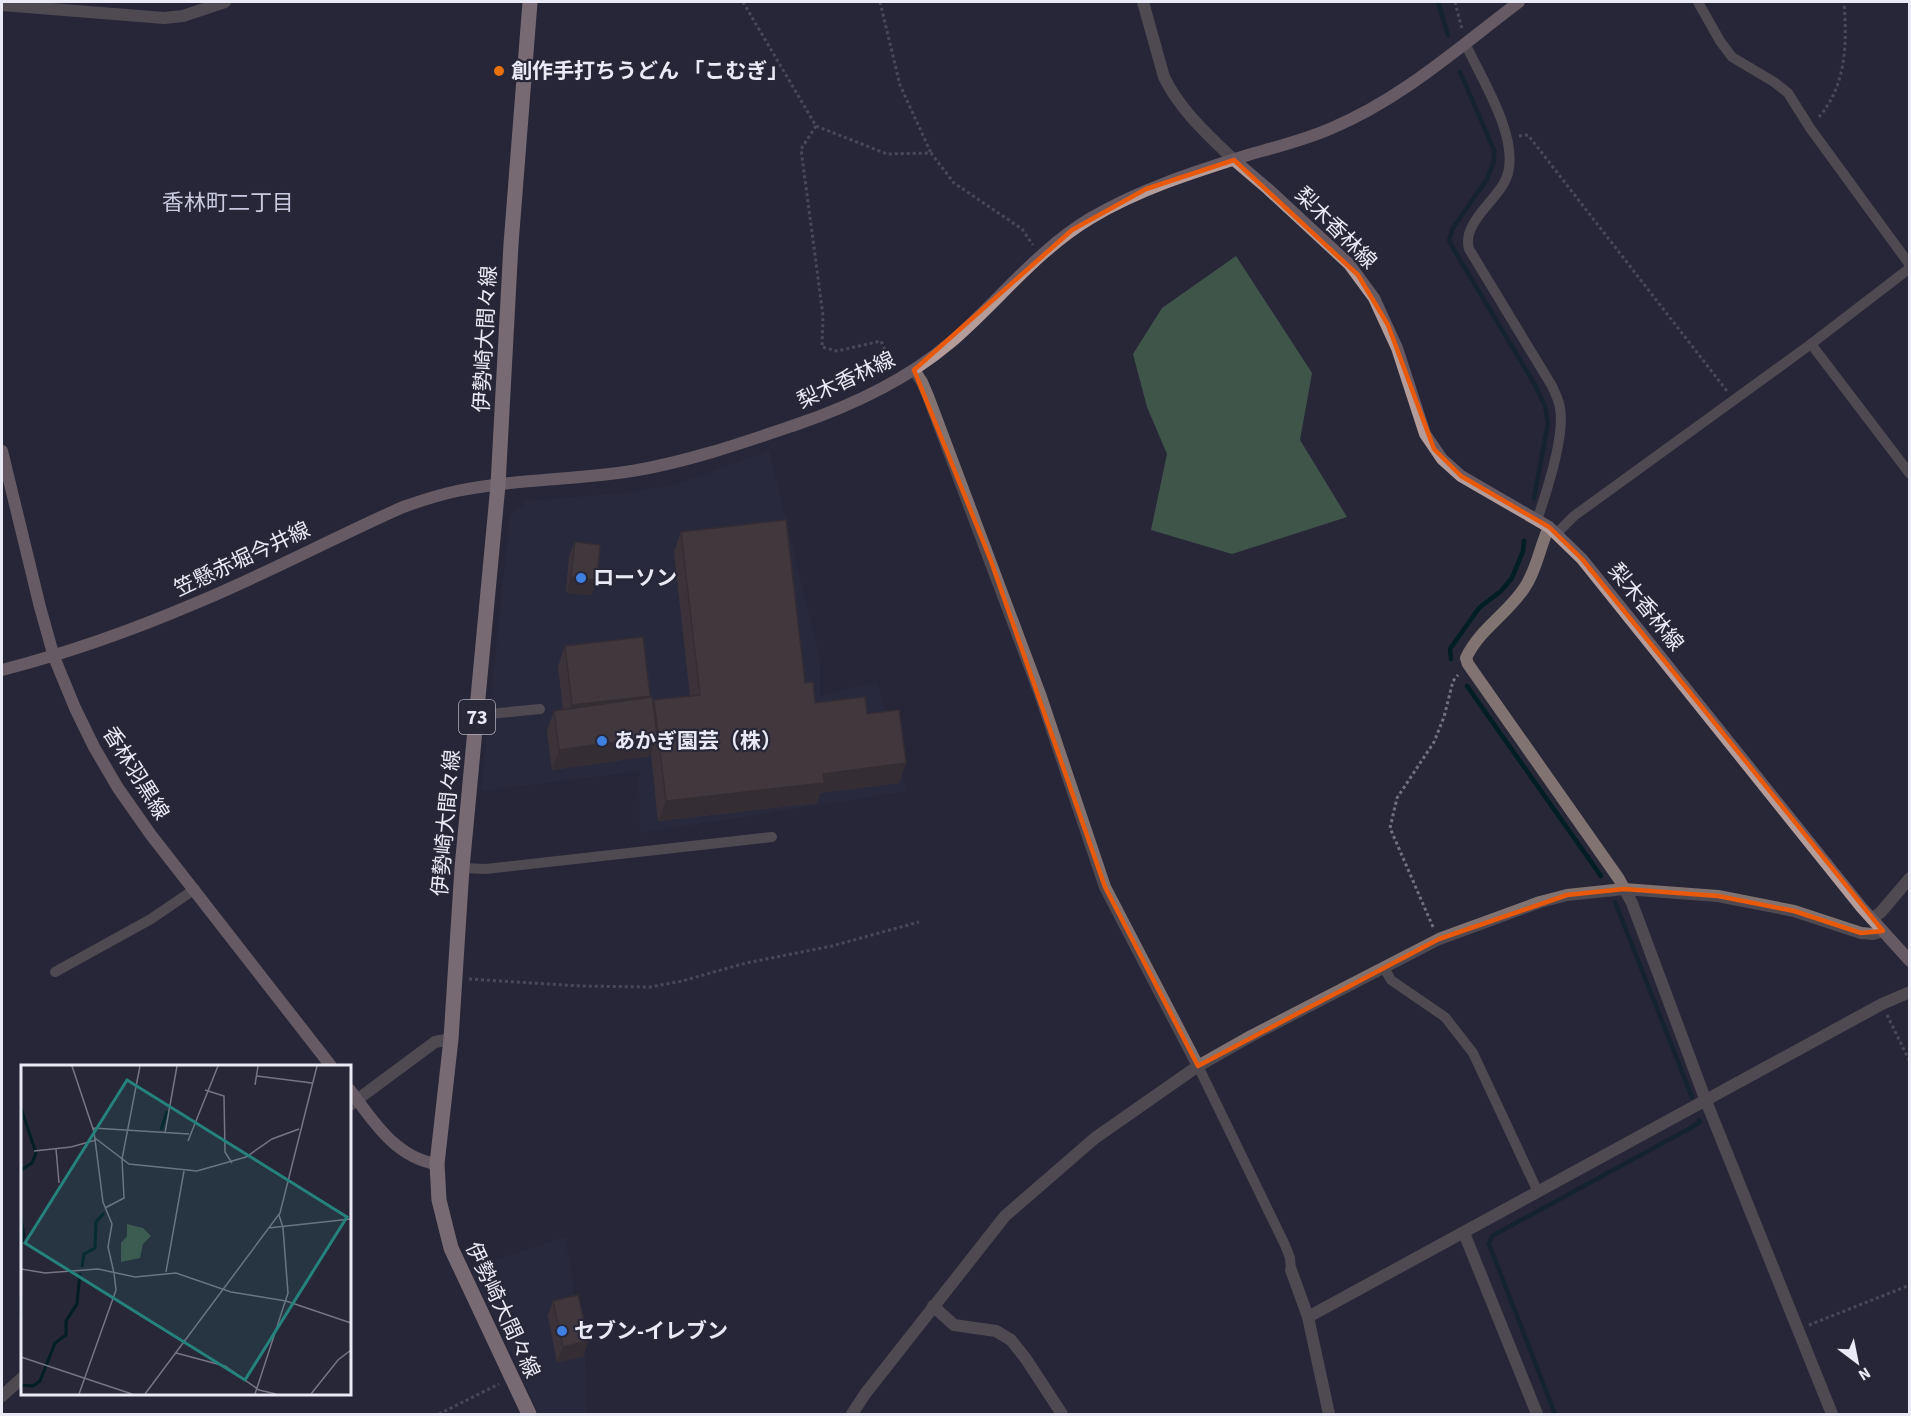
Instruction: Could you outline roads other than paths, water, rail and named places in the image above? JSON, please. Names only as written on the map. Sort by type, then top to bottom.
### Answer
[{"type":"main road","name":"伊勢崎大間々線","points":[[529,1414],[451,1248],[439,1200],[437,1164],[451,1040],[462,868],[498,485],[511,244],[530,2]]},
{"type":"main road","points":[[1234,160],[1330,129],[1353,119],[1402,91],[1519,2]]},
{"type":"main road","name":"梨木香林線","points":[[498,485],[633,471],[697,455],[796,424],[876,393],[914,370],[950,343],[1040,257],[1072,230],[1146,189],[1234,160],[1349,264],[1374,297],[1397,348],[1425,434],[1442,459],[1461,476],[1552,530],[1582,559],[1872,919],[1910,961]]},
{"type":"main road","name":"香林羽黒線","points":[[2,451],[54,657],[75,708],[118,788],[331,1065]]},
{"type":"main road","name":"笠懸赤堀今井線","points":[[2,670],[54,657],[197,603],[403,507],[459,490],[498,485]]},
{"type":"main road","points":[[352,1098],[394,1144],[417,1160],[437,1164]]},
{"type":"street","points":[[2,5],[164,18],[183,15],[225,2]]},
{"type":"street","points":[[1143,2],[1164,77],[1169,87],[1190,115],[1234,160]]},
{"type":"street","points":[[914,370],[928,396],[999,583],[1040,694],[1105,887],[1198,1066]]},
{"type":"street","points":[[1552,530],[1527,585],[1480,635],[1466,658],[1632,903],[1706,1101],[1832,1414]]},
{"type":"street","points":[[1872,919],[1881,912],[1910,878]]},
{"type":"street","points":[[852,1414],[933,1306],[1014,1206],[1095,1138],[1198,1066],[1251,1036],[1439,939],[1540,902],[1567,895],[1624,889],[1718,896],[1794,911],[1862,933],[1874,934],[1883,931]]},
{"type":"street","points":[[1308,1317],[1882,1004],[1910,992]]},
{"type":"street","points":[[352,1098],[435,1042],[451,1040]]},
{"type":"street","points":[[1464,1233],[1537,1414]]},
{"type":"street","points":[[1291,1270],[1308,1317],[1329,1414]]},
{"type":"street","points":[[933,1306],[954,1324],[996,1331],[1011,1340],[1062,1414]]},
{"type":"street","points":[[2,1396],[21,1379]]},
{"type":"lane","points":[[1552,530],[1811,344],[1910,266],[1810,128],[1788,93],[1774,82],[1737,62],[1726,50],[1698,2]]},
{"type":"lane","points":[[1465,42],[1509,139],[1508,175],[1475,221],[1467,241],[1469,249],[1552,386],[1561,410],[1556,451],[1537,520]]},
{"type":"lane","points":[[1811,344],[1910,474]]},
{"type":"lane","points":[[477,712],[489,714],[540,710]]},
{"type":"lane","points":[[462,868],[486,869],[772,837]]},
{"type":"lane","points":[[55,972],[152,919],[195,890]]},
{"type":"lane","points":[[1384,968],[1391,980],[1445,1017],[1473,1053],[1538,1192]]},
{"type":"lane","points":[[1198,1066],[1285,1245],[1290,1258],[1291,1270]]},
{"type":"waterway","points":[[1438,2],[1448,35]]},
{"type":"waterway","points":[[1460,72],[1494,150],[1494,161],[1487,179],[1453,228],[1449,240],[1534,383],[1545,406],[1548,423],[1534,498]]},
{"type":"waterway","points":[[1451,659],[1450,649],[1479,608],[1501,591],[1512,578],[1523,551],[1524,541]]},
{"type":"waterway","points":[[1467,686],[1601,876]]},
{"type":"waterway","points":[[1615,902],[1692,1097]]},
{"type":"waterway","points":[[1555,1414],[1489,1244],[1492,1236],[1694,1126],[1700,1122],[1699,1120]]},
{"type":"place","name":"創作手打ちうどん 「こむぎ」","points":[[499,71]]},
{"type":"place","name":"ローソン","points":[[581,578]]},
{"type":"place","name":"あかぎ園芸（株）","points":[[602,741]]},
{"type":"place","name":"セブン-イレブン","points":[[562,1331]]},
{"type":"district","name":"香林町二丁目","points":[[228,202]]}]
